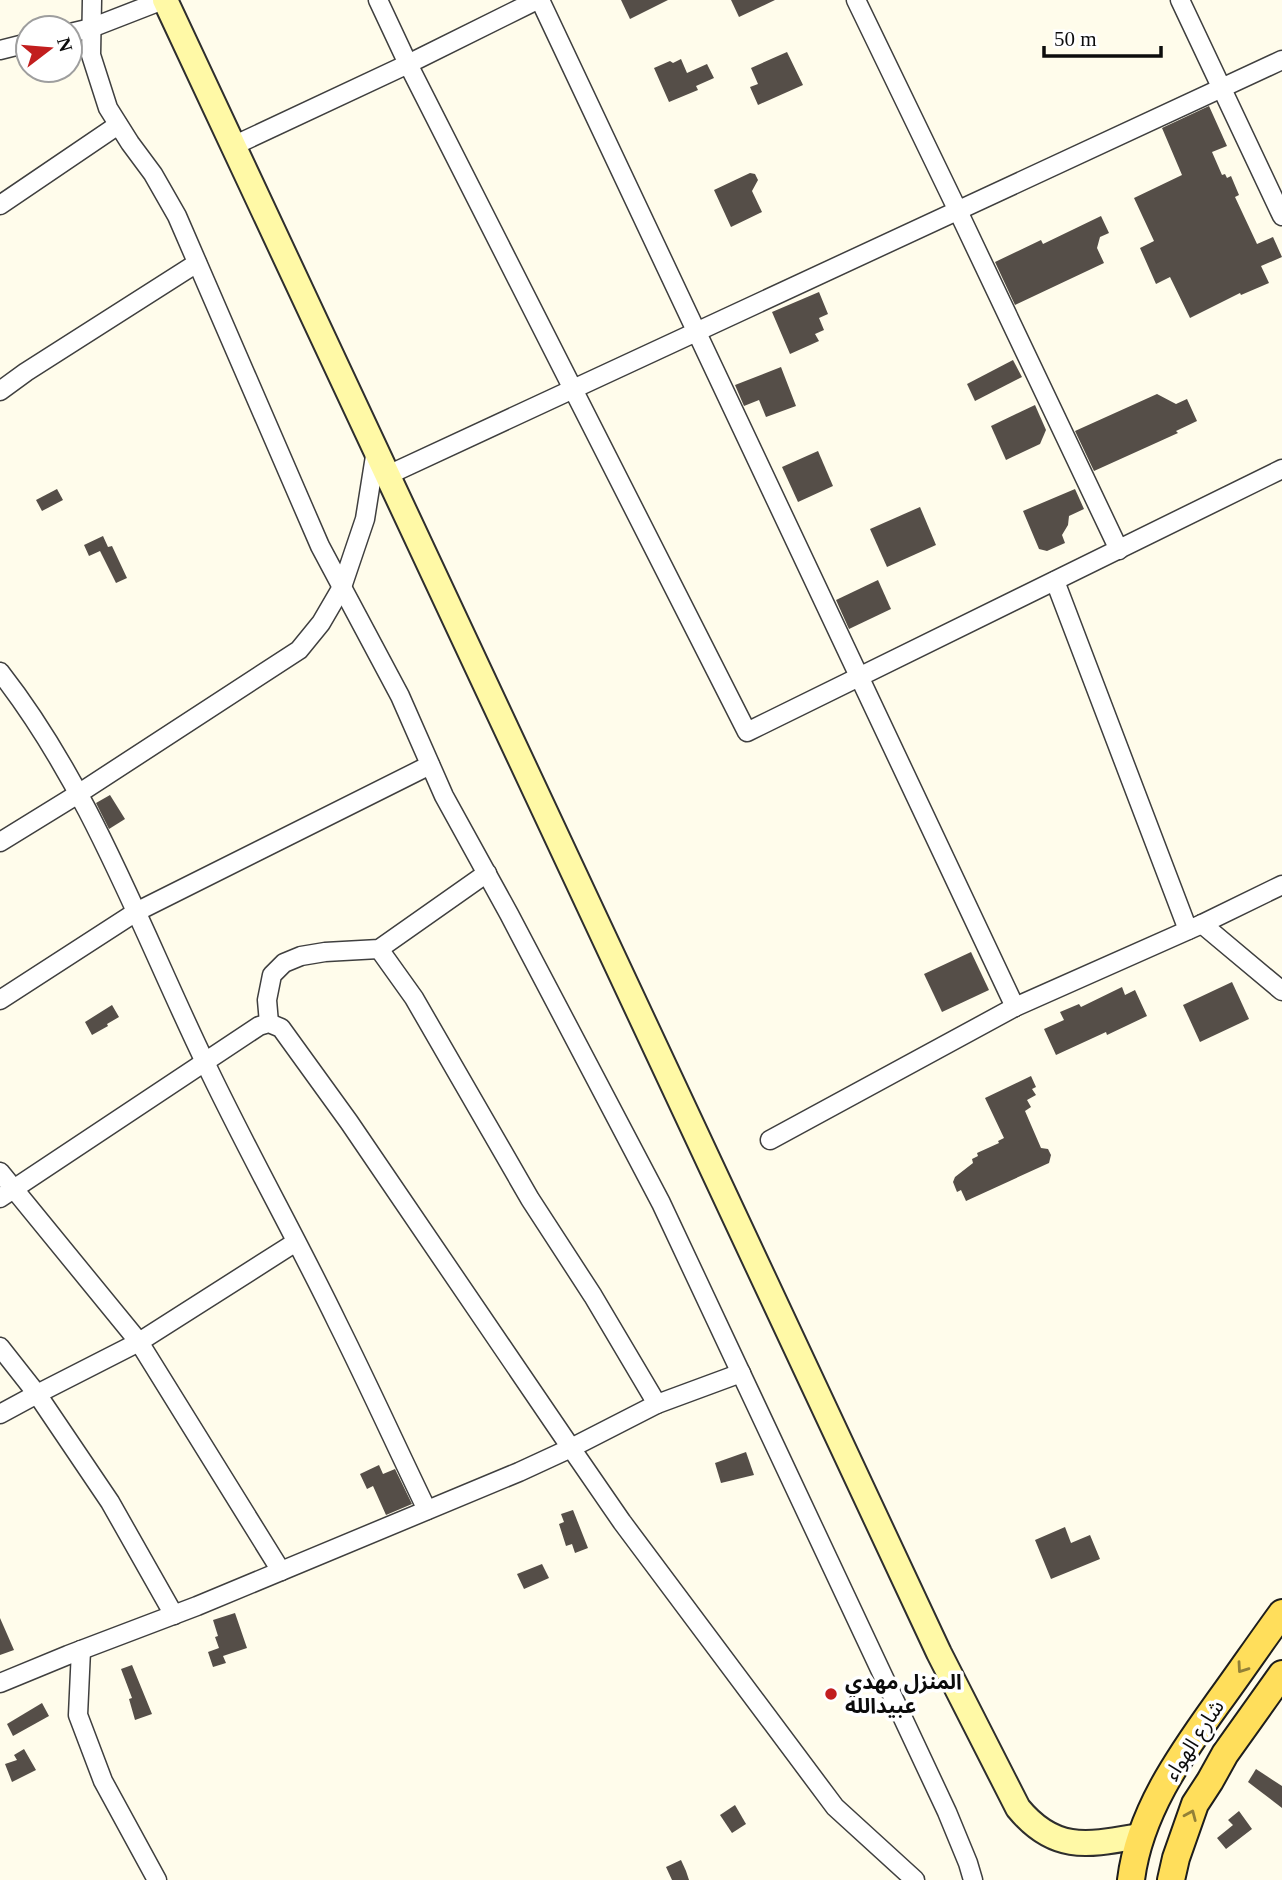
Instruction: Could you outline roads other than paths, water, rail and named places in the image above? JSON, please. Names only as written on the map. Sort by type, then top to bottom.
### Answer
[{"type":"main road","name":"شارع الهواء","points":[[1131,1880],[1140,1836],[1156,1800],[1191,1740],[1282,1613]]},
{"type":"main road","name":"شارع الهواء","points":[[1171,1880],[1182,1837],[1195,1804],[1224,1754],[1282,1674]]},
{"type":"street","points":[[92,0],[91,55],[108,108],[177,216],[320,546],[400,696],[444,796],[584,1053],[661,1203],[947,1812],[973,1880]]},
{"type":"street","points":[[84,30],[164,0],[927,1628],[1018,1808],[1031,1824],[1054,1838],[1075,1843],[1093,1844],[1140,1836]]},
{"type":"street","points":[[378,0],[747,732],[1282,470]]},
{"type":"street","points":[[233,146],[539,0],[1015,1006]]},
{"type":"street","points":[[856,0],[1119,550]]},
{"type":"street","points":[[1180,0],[1282,216]]},
{"type":"street","points":[[387,475],[1282,61]]},
{"type":"street","points":[[0,205],[118,125]]},
{"type":"street","points":[[0,391],[197,263]]},
{"type":"street","points":[[0,842],[299,650],[321,622],[342,587],[365,519],[376,450]]},
{"type":"street","points":[[1055,581],[1195,927],[1282,991]]},
{"type":"street","points":[[0,672],[49,742],[78,794],[204,1061],[338,1324],[427,1510]]},
{"type":"street","points":[[0,1000],[136,912],[430,765]]},
{"type":"street","points":[[269,1023],[267,1000],[272,975],[284,962],[325,952],[379,949],[487,873]]},
{"type":"street","points":[[770,1140],[1015,1006],[1195,927],[1282,885]]},
{"type":"street","points":[[379,949],[414,998],[530,1199],[593,1296],[656,1404]]},
{"type":"street","points":[[7,1193],[259,1026],[269,1023],[281,1028],[463,1286],[622,1522],[835,1807],[915,1880]]},
{"type":"street","points":[[0,1172],[7,1193],[139,1342],[281,1571]]},
{"type":"street","points":[[0,1414],[139,1342],[296,1242]]},
{"type":"street","points":[[0,1347],[37,1394],[110,1502],[174,1615]]},
{"type":"street","points":[[0,1683],[174,1615],[519,1472],[656,1404],[741,1373]]},
{"type":"street","points":[[81,1650],[78,1716],[103,1781],[157,1880]]},
{"type":"place","name":"المنزل مهدي عبيدالله","points":[[831,1694]]}]
